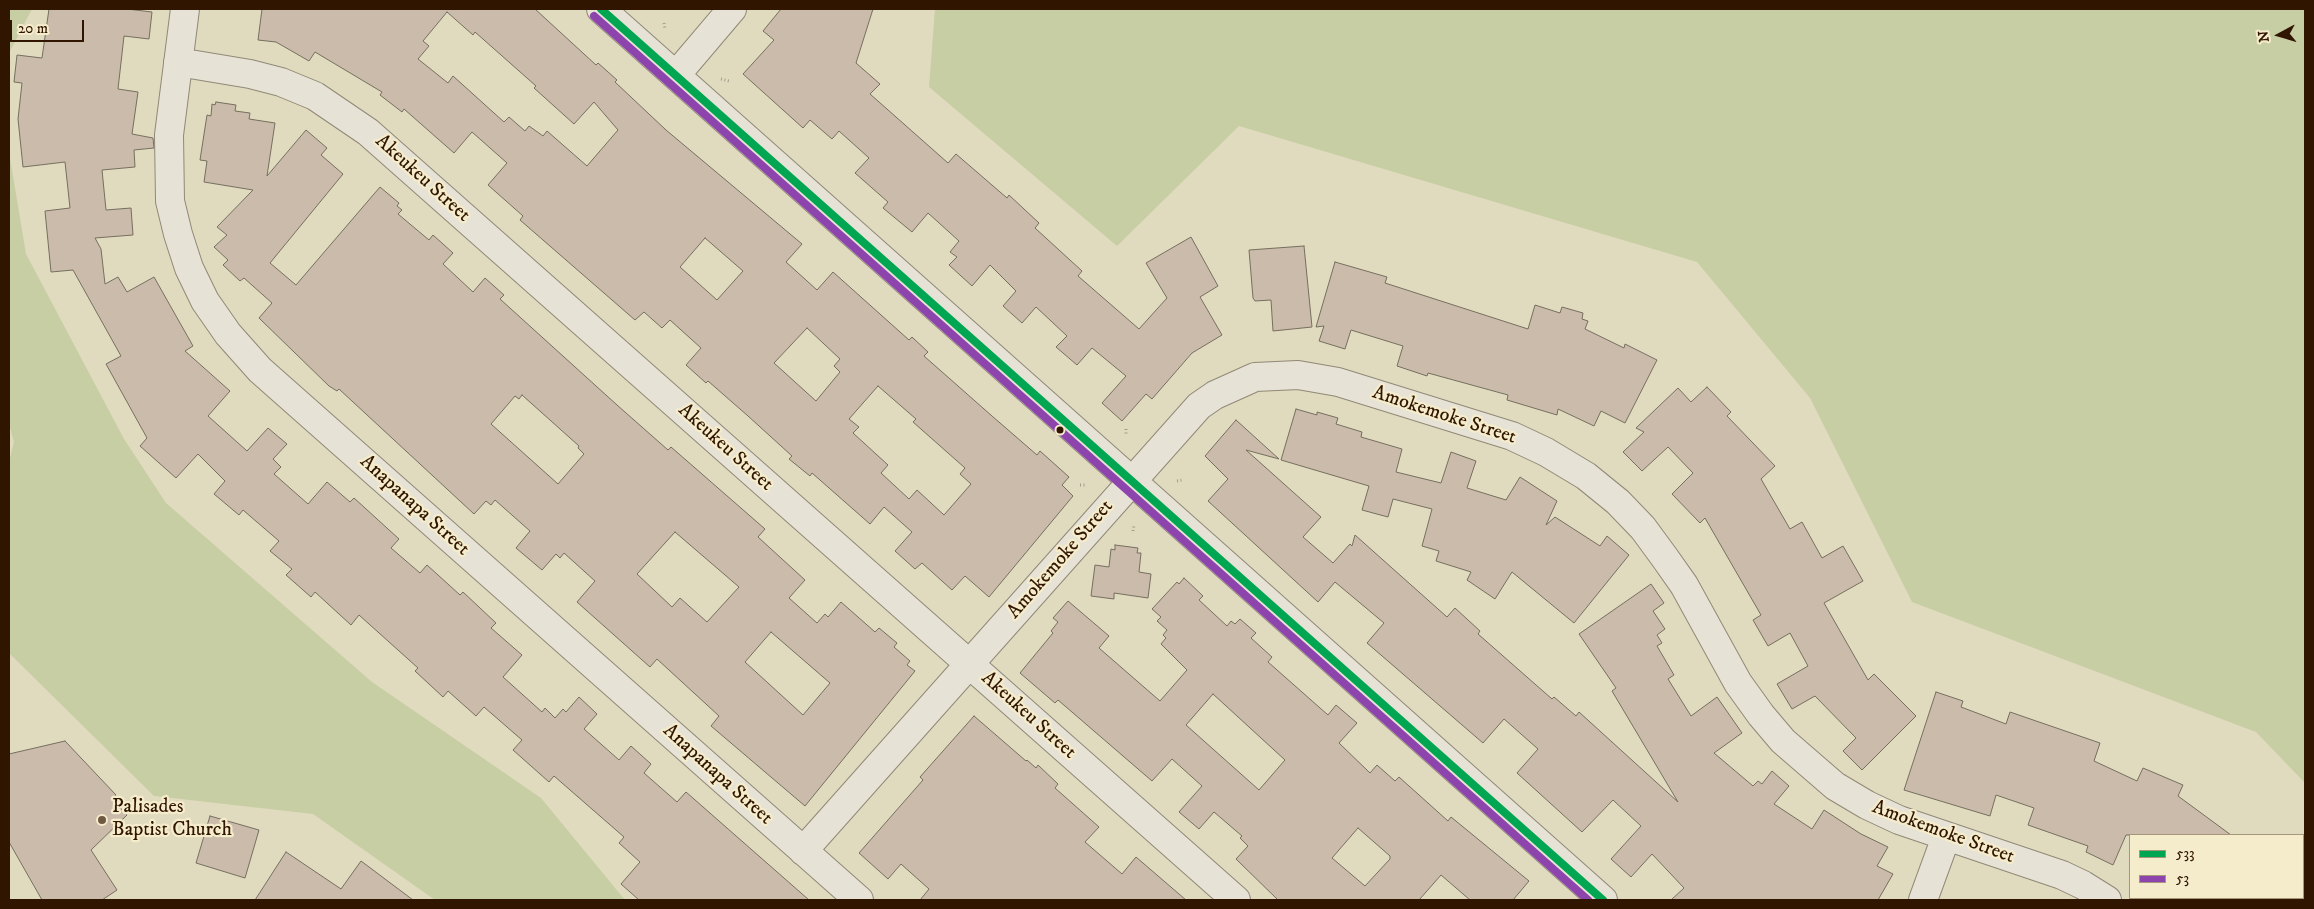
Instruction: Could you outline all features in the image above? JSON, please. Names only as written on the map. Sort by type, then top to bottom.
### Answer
[{"type":"street","name":"Anapanapa Street","points":[[185,9],[169,135],[170,202],[189,268],[204,301],[228,334],[260,370],[859,900]]},
{"type":"street","points":[[601,9],[1603,900]]},
{"type":"street","points":[[676,75],[732,9]]},
{"type":"street","name":"Akeukeu Street","points":[[178,62],[250,74],[281,82],[315,96],[368,132],[1236,900]]},
{"type":"street","name":"Amokemoke Street","points":[[803,851],[1182,423],[1204,402],[1215,395],[1255,377],[1280,374],[1316,377],[1338,382],[1512,436],[1546,452],[1586,476],[1618,502],[1643,528],[1684,584],[1738,683],[1783,740],[1835,786],[1867,805],[1946,837],[2062,875],[2107,900]]},
{"type":"street","points":[[1923,900],[1946,837]]},
{"type":"path","points":[[664,23],[665,29]]},
{"type":"path","points":[[721,79],[729,81]]},
{"type":"path","points":[[1126,429],[1126,434]]},
{"type":"path","points":[[1177,481],[1182,480]]},
{"type":"path","points":[[1080,485],[1087,485]]},
{"type":"path","points":[[1133,530],[1134,525]]},
{"type":"green space","points":[[9,9],[32,9],[9,53]]},
{"type":"green space","points":[[935,9],[2305,9],[2305,783],[2256,732],[1912,602],[1810,398],[1697,262],[1239,126],[1117,246],[929,87]]},
{"type":"green space","points":[[9,152],[26,254],[124,439],[166,503],[372,682],[541,798],[625,900],[435,900],[313,814],[154,796],[9,653],[9,462],[14,442],[9,424]]},
{"type":"building","points":[[49,9],[127,9],[152,12],[149,39],[124,36],[118,89],[138,92],[132,134],[153,138],[154,148],[134,150],[135,167],[102,170],[106,210],[131,208],[133,235],[95,238],[101,249],[105,284],[118,277],[127,292],[154,277],[193,346],[185,351],[230,391],[208,416],[247,451],[268,428],[287,444],[273,459],[281,467],[274,474],[308,504],[327,482],[350,502],[354,498],[399,539],[391,548],[420,573],[427,565],[460,595],[463,592],[496,623],[491,628],[522,655],[503,677],[542,712],[545,708],[555,718],[563,709],[566,712],[579,697],[597,714],[584,729],[619,760],[631,746],[651,764],[644,773],[677,802],[686,792],[809,900],[639,900],[621,884],[640,862],[619,843],[624,837],[554,776],[549,782],[513,750],[522,740],[484,707],[476,716],[448,691],[443,697],[415,671],[418,668],[359,615],[351,625],[315,592],[311,597],[286,575],[292,569],[270,551],[279,541],[243,510],[239,515],[214,494],[225,481],[198,454],[176,478],[140,446],[147,438],[106,364],[121,356],[73,270],[51,272],[45,211],[70,208],[65,162],[23,167],[18,119],[22,83],[14,82],[17,55],[42,58]]},
{"type":"building","points":[[262,9],[535,9],[596,65],[598,63],[617,80],[615,82],[666,130],[802,244],[786,262],[817,290],[833,272],[909,340],[912,337],[928,352],[924,356],[992,416],[1037,455],[1040,451],[1069,477],[1062,485],[1073,496],[989,597],[965,576],[952,590],[922,563],[915,569],[895,551],[912,532],[884,507],[870,524],[812,473],[810,476],[789,459],[792,456],[708,381],[706,383],[686,365],[701,348],[670,320],[662,328],[644,312],[635,320],[520,220],[523,216],[488,185],[507,163],[472,132],[454,153],[404,109],[402,112],[380,95],[382,92],[315,52],[309,61],[276,42],[258,40]],"holes":[[[447,12],[473,35],[475,32],[536,86],[534,88],[574,124],[594,102],[618,130],[587,166],[547,131],[543,136],[529,126],[525,131],[509,117],[504,122],[453,76],[448,83],[418,59],[429,46],[423,41]],[[705,238],[743,271],[717,300],[680,267]],[[807,328],[840,359],[834,366],[840,372],[816,401],[774,363]],[[878,386],[916,419],[913,422],[965,468],[960,474],[971,484],[944,515],[917,490],[909,499],[881,473],[888,465],[853,433],[859,427],[849,419]]]},
{"type":"building","points":[[781,9],[873,9],[856,63],[880,84],[870,94],[948,163],[956,154],[1007,198],[1009,195],[1039,223],[1035,228],[1082,271],[1078,276],[1139,329],[1167,298],[1146,263],[1191,237],[1218,286],[1200,297],[1222,335],[1192,353],[1152,399],[1146,394],[1122,421],[1102,403],[1126,376],[1092,348],[1077,365],[1056,347],[1067,336],[1036,307],[1022,323],[1003,306],[1016,291],[990,265],[972,286],[949,265],[957,257],[950,252],[959,241],[928,213],[912,232],[883,208],[888,202],[855,173],[869,158],[839,131],[832,139],[810,120],[803,128],[743,74],[774,40],[763,31]]},
{"type":"building","points":[[216,102],[236,105],[235,111],[250,113],[249,119],[275,123],[267,176],[306,130],[327,148],[321,155],[343,174],[270,263],[296,285],[380,187],[399,203],[397,206],[402,210],[398,214],[429,240],[433,235],[453,253],[443,264],[473,292],[485,278],[504,295],[500,299],[617,405],[668,450],[671,447],[765,529],[758,537],[805,580],[789,598],[817,623],[825,614],[828,617],[841,602],[875,632],[879,628],[897,643],[894,647],[910,661],[907,665],[915,671],[805,806],[711,726],[719,716],[657,659],[650,667],[577,602],[595,581],[564,553],[560,558],[556,554],[542,570],[516,548],[530,531],[495,500],[491,505],[486,501],[474,514],[339,389],[337,391],[329,386],[259,318],[272,303],[244,278],[240,281],[223,265],[228,260],[214,247],[227,235],[217,227],[253,190],[204,182],[207,161],[200,160],[207,115],[211,116],[212,104],[215,105]],"holes":[[[522,395],[579,446],[578,448],[584,454],[558,484],[491,424],[515,396],[519,399]],[[675,532],[739,587],[707,622],[680,598],[672,607],[637,574]],[[771,632],[830,683],[803,715],[745,662]]]},
{"type":"building","points":[[1304,246],[1312,327],[1273,331],[1271,300],[1255,301],[1253,298],[1249,250]]},
{"type":"building","points":[[1335,262],[1387,277],[1385,283],[1528,329],[1535,305],[1560,313],[1562,307],[1583,313],[1582,319],[1588,321],[1585,329],[1624,348],[1625,344],[1657,360],[1625,423],[1601,411],[1594,426],[1558,409],[1557,415],[1507,400],[1508,395],[1428,373],[1427,376],[1397,366],[1403,346],[1351,330],[1345,349],[1319,341],[1324,326],[1316,327]]},
{"type":"building","points":[[1707,387],[1731,412],[1727,416],[1775,466],[1761,479],[1790,529],[1802,522],[1822,558],[1843,546],[1863,581],[1824,603],[1868,680],[1874,674],[1916,716],[1862,770],[1843,751],[1856,738],[1815,696],[1792,709],[1777,684],[1808,666],[1790,633],[1768,646],[1753,620],[1761,615],[1705,518],[1700,523],[1672,494],[1693,473],[1668,447],[1642,471],[1623,452],[1644,432],[1636,428],[1678,388],[1691,402]]},
{"type":"building","points":[[1296,409],[1338,418],[1336,424],[1362,432],[1361,437],[1402,449],[1396,472],[1441,483],[1451,452],[1476,461],[1467,488],[1506,500],[1520,477],[1557,501],[1546,525],[1555,517],[1600,546],[1607,536],[1629,555],[1574,623],[1512,572],[1495,599],[1467,580],[1471,572],[1436,561],[1439,551],[1422,546],[1432,509],[1393,499],[1388,517],[1362,510],[1369,486],[1281,460]]},
{"type":"building","points":[[1236,420],[1279,459],[1246,450],[1321,517],[1303,537],[1333,563],[1350,544],[1352,546],[1355,535],[1447,617],[1455,608],[1480,631],[1478,634],[1552,699],[1554,697],[1576,716],[1579,712],[1678,802],[1612,691],[1616,688],[1579,634],[1651,584],[1664,603],[1653,611],[1665,629],[1657,635],[1662,643],[1657,646],[1674,675],[1668,679],[1691,716],[1717,697],[1742,733],[1714,753],[1753,786],[1758,781],[1762,784],[1772,771],[1789,786],[1774,804],[1812,829],[1824,810],[1861,834],[1888,847],[1877,866],[1893,874],[1878,900],[1671,900],[1684,888],[1652,854],[1631,877],[1611,859],[1641,826],[1613,800],[1582,832],[1517,773],[1538,749],[1504,719],[1483,743],[1367,643],[1384,623],[1335,582],[1318,602],[1208,501],[1228,479],[1205,456]]},
{"type":"building","points":[[1115,545],[1138,548],[1137,553],[1141,553],[1139,572],[1151,574],[1148,598],[1114,593],[1114,599],[1091,596],[1095,565],[1109,567],[1111,549],[1115,550]]},
{"type":"building","points":[[1184,578],[1203,596],[1199,600],[1227,626],[1231,621],[1235,624],[1240,619],[1256,633],[1251,638],[1272,657],[1268,662],[1328,715],[1336,705],[1357,723],[1339,743],[1370,773],[1377,765],[1395,781],[1399,777],[1448,821],[1451,817],[1529,881],[1513,900],[1470,900],[1441,875],[1419,900],[1278,900],[1236,859],[1248,846],[1240,838],[1242,836],[1214,812],[1199,829],[1179,812],[1202,786],[1172,759],[1152,781],[1058,700],[1055,703],[1020,673],[1053,633],[1051,631],[1058,622],[1053,618],[1068,601],[1109,636],[1099,648],[1160,701],[1187,670],[1161,644],[1166,638],[1163,635],[1167,630],[1157,621],[1161,617],[1152,609],[1177,582],[1179,584]],"holes":[[[1213,694],[1285,760],[1259,790],[1186,725]],[[1358,828],[1390,856],[1390,859],[1365,886],[1332,858]]]},
{"type":"building","points":[[1936,692],[1963,701],[1961,707],[2006,724],[2010,712],[2100,743],[2094,761],[2137,781],[2143,768],[2183,785],[2178,796],[2230,834],[2129,834],[2126,835],[2113,865],[2086,852],[2088,846],[2028,825],[2034,808],[1996,795],[1990,816],[1904,790]]},
{"type":"building","points":[[974,716],[1026,761],[1036,768],[1038,765],[1058,784],[1055,788],[1099,827],[1085,842],[1122,874],[1136,857],[1186,900],[920,900],[929,889],[901,864],[888,879],[859,853],[923,780],[920,777]]},
{"type":"building","name":"Palisades Baptist Church","points":[[65,741],[116,795],[112,799],[127,815],[91,850],[117,890],[102,900],[42,900],[9,842],[9,754]]},
{"type":"building","points":[[210,816],[259,830],[245,878],[196,863]]},
{"type":"building","points":[[286,852],[341,889],[361,861],[413,900],[255,900]]},
{"type":"transit line","name":"533","points":[[601,9],[1603,900]]},
{"type":"transit line","name":"53","points":[[594,16],[1588,900]]},
{"type":"place","name":"Palisades Baptist Church","points":[[102,820]]}]
